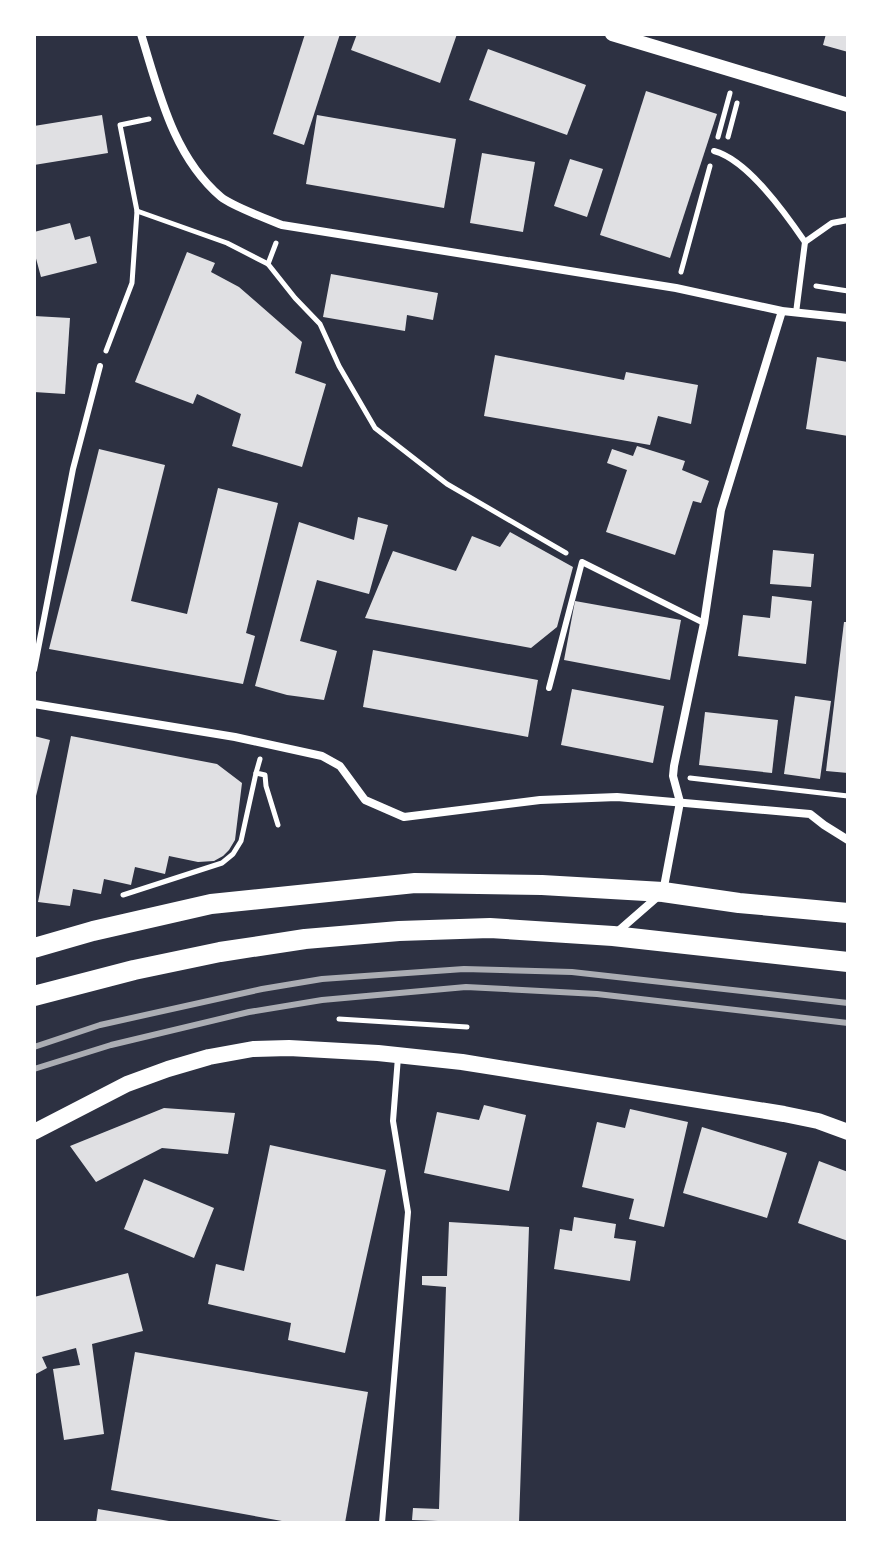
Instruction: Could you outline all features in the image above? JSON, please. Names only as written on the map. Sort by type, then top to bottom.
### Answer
[{"type":"main road","points":[[34,948],[211,904],[415,883],[542,885],[663,892],[848,913]]},
{"type":"main road","points":[[34,996],[220,952],[305,939],[399,931],[490,928],[613,936],[848,962]]},
{"type":"main road","points":[[34,1132],[127,1084],[168,1069],[253,1049],[289,1048],[462,1062],[736,1105],[818,1121],[848,1132]]},
{"type":"street","points":[[141,34],[166,115],[189,162],[223,199],[282,225],[676,288],[782,311],[848,318]]},
{"type":"street","points":[[612,34],[848,105]]},
{"type":"street","points":[[613,936],[663,892],[680,802],[673,776],[704,623],[721,510],[782,311]]},
{"type":"street","points":[[34,704],[235,737],[322,756],[340,766],[365,800],[404,817],[540,800],[617,797],[810,814],[848,840]]},
{"type":"lane","points":[[714,151],[723,154],[752,176],[785,212],[805,242],[796,313]]},
{"type":"lane","points":[[805,242],[832,223],[848,220]]},
{"type":"lane","points":[[34,670],[73,469],[100,366]]},
{"type":"lane","points":[[549,688],[582,562],[704,623]]},
{"type":"lane","points":[[382,1523],[408,1212],[393,1121],[398,1055]]},
{"type":"path","points":[[676,288],[736,71]]},
{"type":"path","points":[[723,154],[737,103]]},
{"type":"path","points":[[100,366],[132,283],[137,211],[120,125],[166,115]]},
{"type":"path","points":[[137,211],[227,243],[268,264],[320,324],[339,366],[375,428],[447,484],[582,562]]},
{"type":"path","points":[[268,264],[282,225]]},
{"type":"path","points":[[799,284],[848,291]]},
{"type":"path","points":[[121,896],[222,863],[233,854],[241,841],[264,744]]},
{"type":"path","points":[[256,773],[265,775],[278,825]]},
{"type":"path","points":[[673,776],[848,796]]},
{"type":"path","points":[[339,1019],[467,1027]]},
{"type":"building","points":[[305,34],[340,34],[304,145],[273,134]]},
{"type":"building","points":[[357,34],[457,34],[440,83],[351,50]]},
{"type":"building","points":[[826,34],[848,34],[848,52],[823,45]]},
{"type":"building","points":[[488,49],[586,85],[567,135],[469,100]]},
{"type":"building","points":[[646,91],[717,114],[670,258],[600,235]]},
{"type":"building","points":[[102,115],[108,153],[34,165],[34,126]]},
{"type":"building","points":[[317,115],[456,139],[444,208],[306,184]]},
{"type":"building","points":[[482,153],[535,162],[523,232],[470,223]]},
{"type":"building","points":[[570,159],[603,169],[587,217],[554,206]]},
{"type":"building","points":[[70,223],[75,240],[90,236],[97,263],[41,277],[34,251],[34,232]]},
{"type":"building","points":[[187,252],[215,263],[211,272],[239,287],[302,342],[295,373],[326,384],[302,467],[232,446],[241,414],[197,394],[193,404],[135,382]]},
{"type":"building","points":[[331,274],[438,293],[433,320],[407,315],[405,331],[323,317]]},
{"type":"building","points":[[34,316],[70,318],[65,394],[34,392]]},
{"type":"building","points":[[495,355],[624,380],[626,372],[698,385],[691,424],[658,416],[650,445],[484,416]]},
{"type":"building","points":[[817,357],[848,362],[848,436],[806,429]]},
{"type":"building","points":[[637,446],[685,461],[682,470],[709,481],[701,503],[693,501],[675,555],[606,532],[627,470],[607,463],[612,449],[633,456]]},
{"type":"building","points":[[99,449],[165,465],[131,601],[187,614],[218,488],[278,503],[246,633],[255,636],[243,684],[49,649]]},
{"type":"building","points":[[358,517],[388,525],[369,594],[317,580],[300,641],[337,651],[324,700],[287,695],[255,686],[299,522],[354,540]]},
{"type":"building","points":[[510,532],[573,567],[557,627],[531,648],[365,618],[393,551],[456,571],[472,536],[500,547]]},
{"type":"building","points":[[773,550],[814,554],[811,587],[770,584]]},
{"type":"building","points":[[772,596],[812,601],[806,664],[738,656],[743,615],[770,618]]},
{"type":"building","points":[[575,601],[681,620],[670,680],[564,660]]},
{"type":"building","points":[[844,622],[848,622],[848,773],[826,771]]},
{"type":"building","points":[[373,650],[538,680],[528,737],[363,707]]},
{"type":"building","points":[[572,689],[664,706],[653,763],[561,745]]},
{"type":"building","points":[[795,696],[831,701],[820,779],[784,774]]},
{"type":"building","points":[[705,712],[778,720],[772,773],[699,765]]},
{"type":"building","points":[[34,736],[50,740],[35,800],[34,800]]},
{"type":"building","points":[[71,736],[217,764],[242,783],[235,840],[229,850],[214,861],[198,862],[169,856],[165,874],[135,867],[131,885],[104,879],[101,894],[73,889],[70,906],[38,902]]},
{"type":"building","points":[[484,1105],[526,1115],[509,1191],[424,1173],[437,1112],[479,1120]]},
{"type":"building","points":[[164,1108],[235,1113],[228,1154],[162,1148],[96,1182],[70,1146]]},
{"type":"building","points":[[630,1109],[688,1122],[664,1227],[629,1219],[634,1199],[582,1187],[597,1122],[625,1128]]},
{"type":"building","points":[[702,1127],[787,1153],[767,1218],[683,1193]]},
{"type":"building","points":[[270,1145],[386,1170],[345,1353],[288,1340],[291,1323],[208,1304],[216,1264],[244,1271]]},
{"type":"building","points":[[819,1161],[848,1172],[848,1241],[798,1223]]},
{"type":"building","points":[[144,1179],[214,1208],[194,1258],[124,1229]]},
{"type":"building","points":[[574,1217],[616,1224],[614,1238],[636,1241],[630,1281],[554,1269],[560,1229],[572,1231]]},
{"type":"building","points":[[449,1222],[529,1227],[519,1523],[412,1520],[413,1508],[439,1509],[446,1287],[422,1285],[422,1276],[447,1276]]},
{"type":"building","points":[[128,1273],[143,1331],[92,1344],[104,1434],[64,1440],[53,1369],[80,1365],[76,1348],[42,1357],[47,1368],[34,1375],[34,1297]]},
{"type":"building","points":[[135,1352],[368,1392],[345,1523],[293,1523],[111,1490]]},
{"type":"building","points":[[98,1509],[169,1521],[169,1523],[96,1523]]},
{"type":"railway","points":[[34,1047],[100,1025],[262,989],[322,979],[464,969],[572,972],[848,1003]]},
{"type":"railway","points":[[34,1069],[111,1045],[249,1012],[322,1000],[466,987],[597,994],[848,1023]]}]
